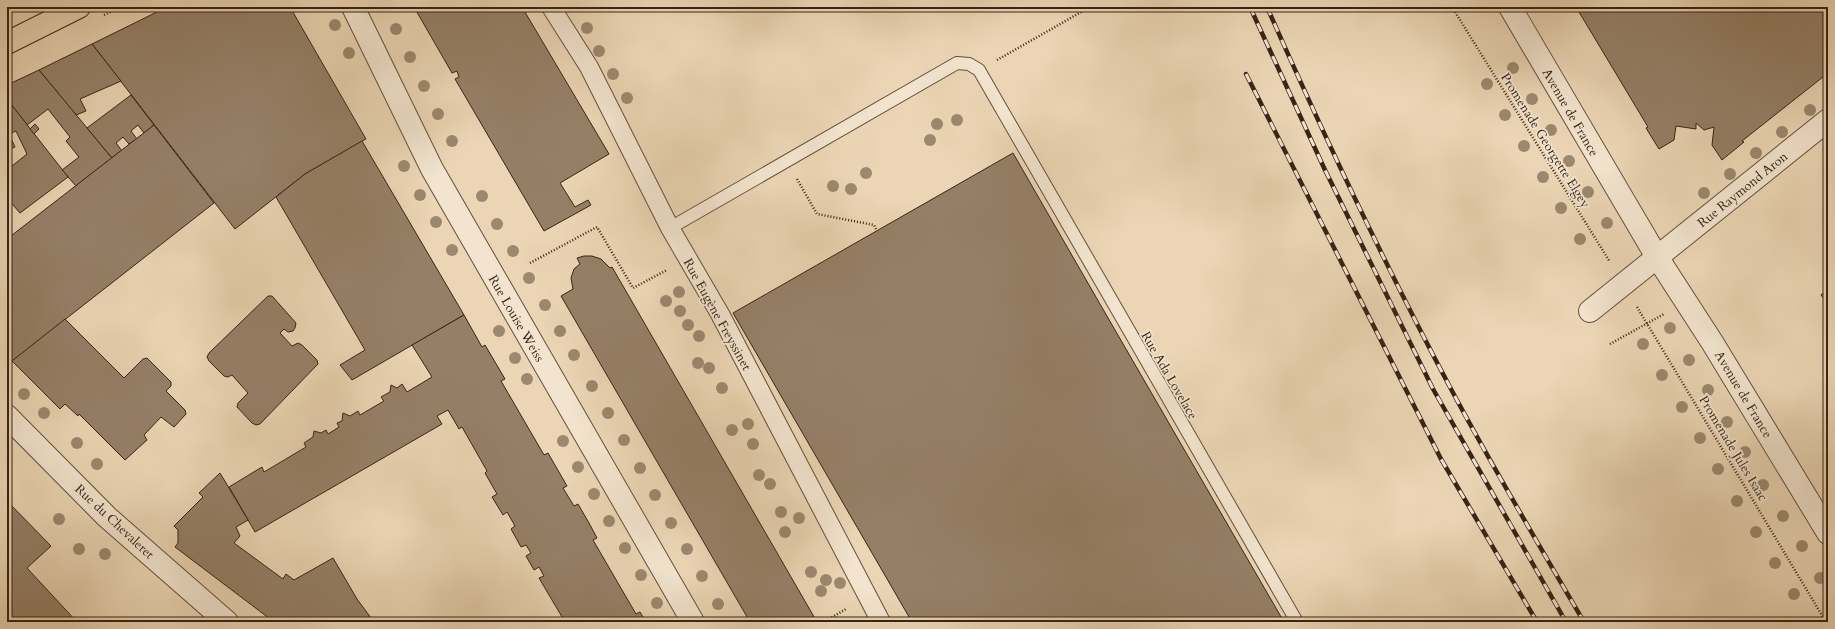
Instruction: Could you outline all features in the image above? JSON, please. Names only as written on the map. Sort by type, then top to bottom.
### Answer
[{"type":"main road","points":[[7,43],[79,7]]},
{"type":"street","name":"Rue Louise Weiss","points":[[353,7],[432,169],[693,622]]},
{"type":"street","name":"Rue Eugène Freyssinet","points":[[552,7],[589,67],[670,228],[720,314],[881,622]]},
{"type":"street","name":"Avenue de France","points":[[1510,7],[1657,257],[1712,342],[1828,533]]},
{"type":"street","name":"Rue Raymond Aron","points":[[1657,257],[1828,120]]},
{"type":"street","points":[[1590,311],[1657,257]]},
{"type":"street","name":"Rue du Chevaleret","points":[[7,416],[107,517],[227,622]]},
{"type":"lane","name":"Rue Ada Lovelace","points":[[670,228],[957,63],[969,64],[979,70],[1297,622]]},
{"type":"path","points":[[1007,54],[1090,7]]},
{"type":"path","name":"Promenade Georgette Elgey","points":[[1452,7],[1623,284]]},
{"type":"path","points":[[786,161],[817,214],[874,225],[877,231]]},
{"type":"path","points":[[530,263],[597,227],[633,288],[688,259]]},
{"type":"path","name":"Promenade Jules Isaac","points":[[1623,284],[1826,622]]},
{"type":"path","points":[[1610,344],[1667,312]]},
{"type":"path","points":[[824,622],[843,610]]},
{"type":"building","points":[[167,7],[290,7],[366,139],[305,174],[235,229],[92,44]]},
{"type":"building","points":[[414,7],[522,7],[609,154],[560,183],[575,207],[588,200],[591,205],[544,231],[455,79],[459,77],[457,71],[452,73]]},
{"type":"building","points":[[1576,7],[1828,7],[1828,73],[1742,141],[1744,142],[1722,160],[1712,145],[1714,127],[1704,130],[1696,123],[1696,129],[1676,126],[1674,140],[1659,149],[1646,128],[1648,127]]},
{"type":"building","points":[[92,44],[121,81],[80,99],[86,111],[76,115],[39,70]]},
{"type":"building","points":[[39,70],[112,158],[76,186],[62,170],[79,157],[66,141],[70,137],[48,109],[27,125],[7,99],[7,85]]},
{"type":"building","points":[[131,95],[154,125],[144,133],[138,125],[131,131],[137,139],[129,144],[123,137],[116,143],[122,151],[112,158],[87,128]]},
{"type":"building","points":[[7,99],[68,177],[20,213],[7,198],[7,170],[27,154],[16,131],[9,134],[15,147],[7,150]]},
{"type":"building","points":[[35,124],[39,129],[34,134],[30,129]]},
{"type":"building","points":[[154,125],[214,203],[12,361],[7,357],[7,239]]},
{"type":"building","points":[[362,141],[464,315],[352,380],[340,365],[365,350],[276,197],[305,174]]},
{"type":"building","points":[[1013,153],[1284,622],[912,622],[733,313]]},
{"type":"building","points":[[592,256],[601,259],[610,268],[612,267],[817,622],[750,622],[561,296],[573,289],[571,278],[574,269],[580,264],[577,258]]},
{"type":"building","points":[[1828,289],[1828,304],[1821,295]]},
{"type":"building","points":[[268,296],[272,296],[296,323],[293,331],[288,332],[284,329],[280,333],[292,346],[298,343],[302,345],[317,360],[318,364],[260,424],[256,425],[252,423],[237,407],[238,403],[248,393],[232,375],[228,377],[224,376],[207,357],[209,353]]},
{"type":"building","points":[[464,315],[482,347],[485,345],[505,379],[501,381],[544,455],[548,453],[567,486],[563,488],[574,506],[578,504],[589,523],[597,538],[593,540],[636,614],[640,612],[646,622],[565,622],[539,578],[544,576],[539,567],[534,570],[526,556],[531,553],[526,545],[521,547],[511,529],[515,526],[507,512],[503,515],[492,497],[497,494],[485,473],[487,471],[462,427],[459,429],[448,410],[437,416],[442,424],[255,532],[229,487],[262,467],[264,472],[306,447],[304,443],[313,437],[314,431],[321,433],[326,430],[328,434],[339,427],[337,423],[342,421],[343,413],[350,416],[358,411],[360,415],[384,401],[381,397],[390,392],[391,385],[397,388],[402,384],[407,392],[432,377],[412,345]]},
{"type":"building","points":[[65,319],[124,378],[143,359],[147,358],[171,382],[171,386],[166,391],[185,410],[186,414],[174,427],[161,417],[144,435],[147,440],[125,460],[79,414],[78,416],[65,404],[60,409],[12,361]]},
{"type":"building","points":[[220,473],[248,520],[236,527],[240,536],[234,543],[283,579],[286,574],[294,580],[333,558],[357,599],[374,622],[274,622],[175,547],[178,543],[178,530],[174,526],[203,497],[199,493]]},
{"type":"building","points":[[7,501],[51,546],[27,568],[77,622],[7,622]]},
{"type":"railway","points":[[1250,7],[1325,170],[1433,389],[1566,622]]},
{"type":"railway","points":[[1267,7],[1356,200],[1426,342],[1483,448],[1584,622]]},
{"type":"railway","points":[[1246,74],[1441,459],[1537,622]]}]
